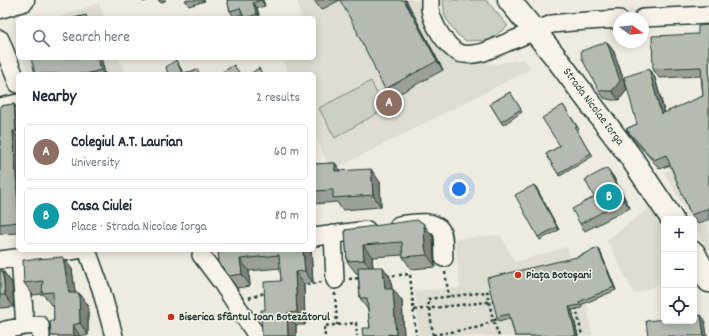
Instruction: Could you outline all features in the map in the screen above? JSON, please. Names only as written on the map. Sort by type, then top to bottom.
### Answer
[{"type":"main road","points":[[0,7],[23,0]]},
{"type":"main road","name":"Strada Nicolae Iorga","points":[[509,0],[630,156],[670,216]]},
{"type":"main road","points":[[697,259],[709,281]]},
{"type":"street","points":[[430,0],[430,10],[438,30],[446,42],[454,50],[460,53],[474,54],[484,52],[552,24],[613,20]]},
{"type":"street","points":[[649,18],[709,15]]},
{"type":"street","points":[[0,39],[16,79]]},
{"type":"street","points":[[0,107],[16,103]]},
{"type":"street","points":[[316,237],[427,222],[434,225],[441,231],[444,258]]},
{"type":"street","points":[[333,234],[335,280]]},
{"type":"street","points":[[0,260],[61,252]]},
{"type":"street","points":[[88,252],[101,289],[114,336]]},
{"type":"street","points":[[199,252],[213,257],[218,252]]},
{"type":"street","points":[[199,252],[222,283],[257,336]]},
{"type":"street","points":[[20,257],[25,326]]},
{"type":"street","points":[[5,336],[5,330],[40,325],[40,336]]},
{"type":"path","points":[[444,258],[448,297]]},
{"type":"path","points":[[335,280],[336,325]]},
{"type":"path","points":[[494,290],[428,300],[433,335],[480,327],[493,320],[508,317]]},
{"type":"path","points":[[487,292],[493,320],[499,336]]},
{"type":"path","points":[[414,310],[497,301]]},
{"type":"path","points":[[575,302],[582,336]]},
{"type":"path","points":[[325,336],[324,326],[356,323],[357,336]]},
{"type":"shaded area","points":[[297,0],[432,0],[431,8],[466,61],[496,64],[524,59],[531,69],[331,171],[316,137],[316,72],[287,72],[282,60],[316,60],[316,16],[301,16]]},
{"type":"shaded area","points":[[443,0],[486,0],[508,26],[489,40],[466,41],[457,34],[445,17]]},
{"type":"shaded area","points":[[99,3],[103,16],[62,16]]},
{"type":"shaded area","points":[[23,60],[120,60],[124,72],[28,72]]},
{"type":"shaded area","points":[[371,81],[384,109],[335,138],[319,108]]},
{"type":"shaded area","points":[[709,153],[709,253],[697,231],[697,216],[689,216],[664,172]]},
{"type":"shaded area","points":[[651,207],[661,224],[661,284],[634,294],[607,240]]},
{"type":"shaded area","name":"Piața Botoșani","points":[[500,235],[515,262],[567,247],[587,303],[592,336],[419,336],[415,291],[460,288],[455,239]]},
{"type":"building","points":[[227,0],[261,0],[253,3],[257,14],[252,16],[243,16],[240,8],[230,11]]},
{"type":"building","points":[[340,0],[404,0],[437,61],[385,89]]},
{"type":"building","points":[[709,25],[709,208],[691,215],[666,155],[654,160],[626,129],[637,124],[624,77],[649,69],[661,114],[703,96],[701,67],[653,69],[652,36],[698,34],[698,26]]},
{"type":"building","points":[[607,42],[620,81],[612,91],[598,89],[582,59],[581,51]]},
{"type":"building","points":[[32,60],[98,60],[101,70],[94,72],[34,72]]},
{"type":"building","points":[[176,60],[182,72],[167,72],[166,67]]},
{"type":"building","points":[[234,65],[239,72],[222,72]]},
{"type":"building","points":[[259,68],[261,72],[253,72]]},
{"type":"building","points":[[198,70],[198,72],[187,72]]},
{"type":"building","points":[[510,92],[521,109],[501,122],[490,104]]},
{"type":"building","points":[[14,104],[16,131],[13,131],[16,176],[16,222],[0,224],[0,106]]},
{"type":"building","points":[[563,105],[577,127],[575,128],[591,153],[558,174],[546,154],[560,146],[542,118]]},
{"type":"building","points":[[335,163],[335,171],[371,169],[373,195],[333,198],[333,190],[316,191],[316,164]]},
{"type":"building","points":[[607,168],[624,200],[580,224],[572,209],[594,197],[585,180]]},
{"type":"building","points":[[534,185],[557,227],[538,237],[515,195]]},
{"type":"building","points":[[417,220],[424,225],[427,255],[403,257],[402,242],[363,245],[364,260],[347,261],[345,230]]},
{"type":"building","points":[[598,248],[614,287],[579,302],[580,305],[569,307],[576,336],[515,336],[509,314],[497,317],[487,278],[577,257]]},
{"type":"building","points":[[218,252],[303,252],[305,271],[295,272],[297,312],[287,313],[288,336],[262,336],[261,310],[265,310],[264,282],[281,281],[279,255],[240,259],[242,274],[229,276],[219,262]]},
{"type":"building","points":[[63,257],[69,293],[79,293],[80,323],[73,325],[74,336],[51,336],[50,321],[54,321],[53,292],[42,293],[43,281],[24,283],[23,260]]},
{"type":"building","points":[[358,267],[383,267],[385,289],[393,289],[396,335],[388,334],[388,336],[363,336],[362,328],[370,328],[367,298],[360,298]]},
{"type":"building","points":[[0,271],[3,271],[5,295],[0,295]]},
{"type":"building","points":[[701,315],[704,336],[648,336],[646,321],[661,319],[661,324],[697,324],[697,316]]},
{"type":"place","name":"Colegiul A.T. Laurian","points":[[389,103]]},
{"type":"place","name":"Casa Ciulei","points":[[609,197]]},
{"type":"place","name":"Piața Botoșani","points":[[518,275]]},
{"type":"place","name":"Biserica Sfântul Ioan Botezătorul","points":[[171,317]]}]
